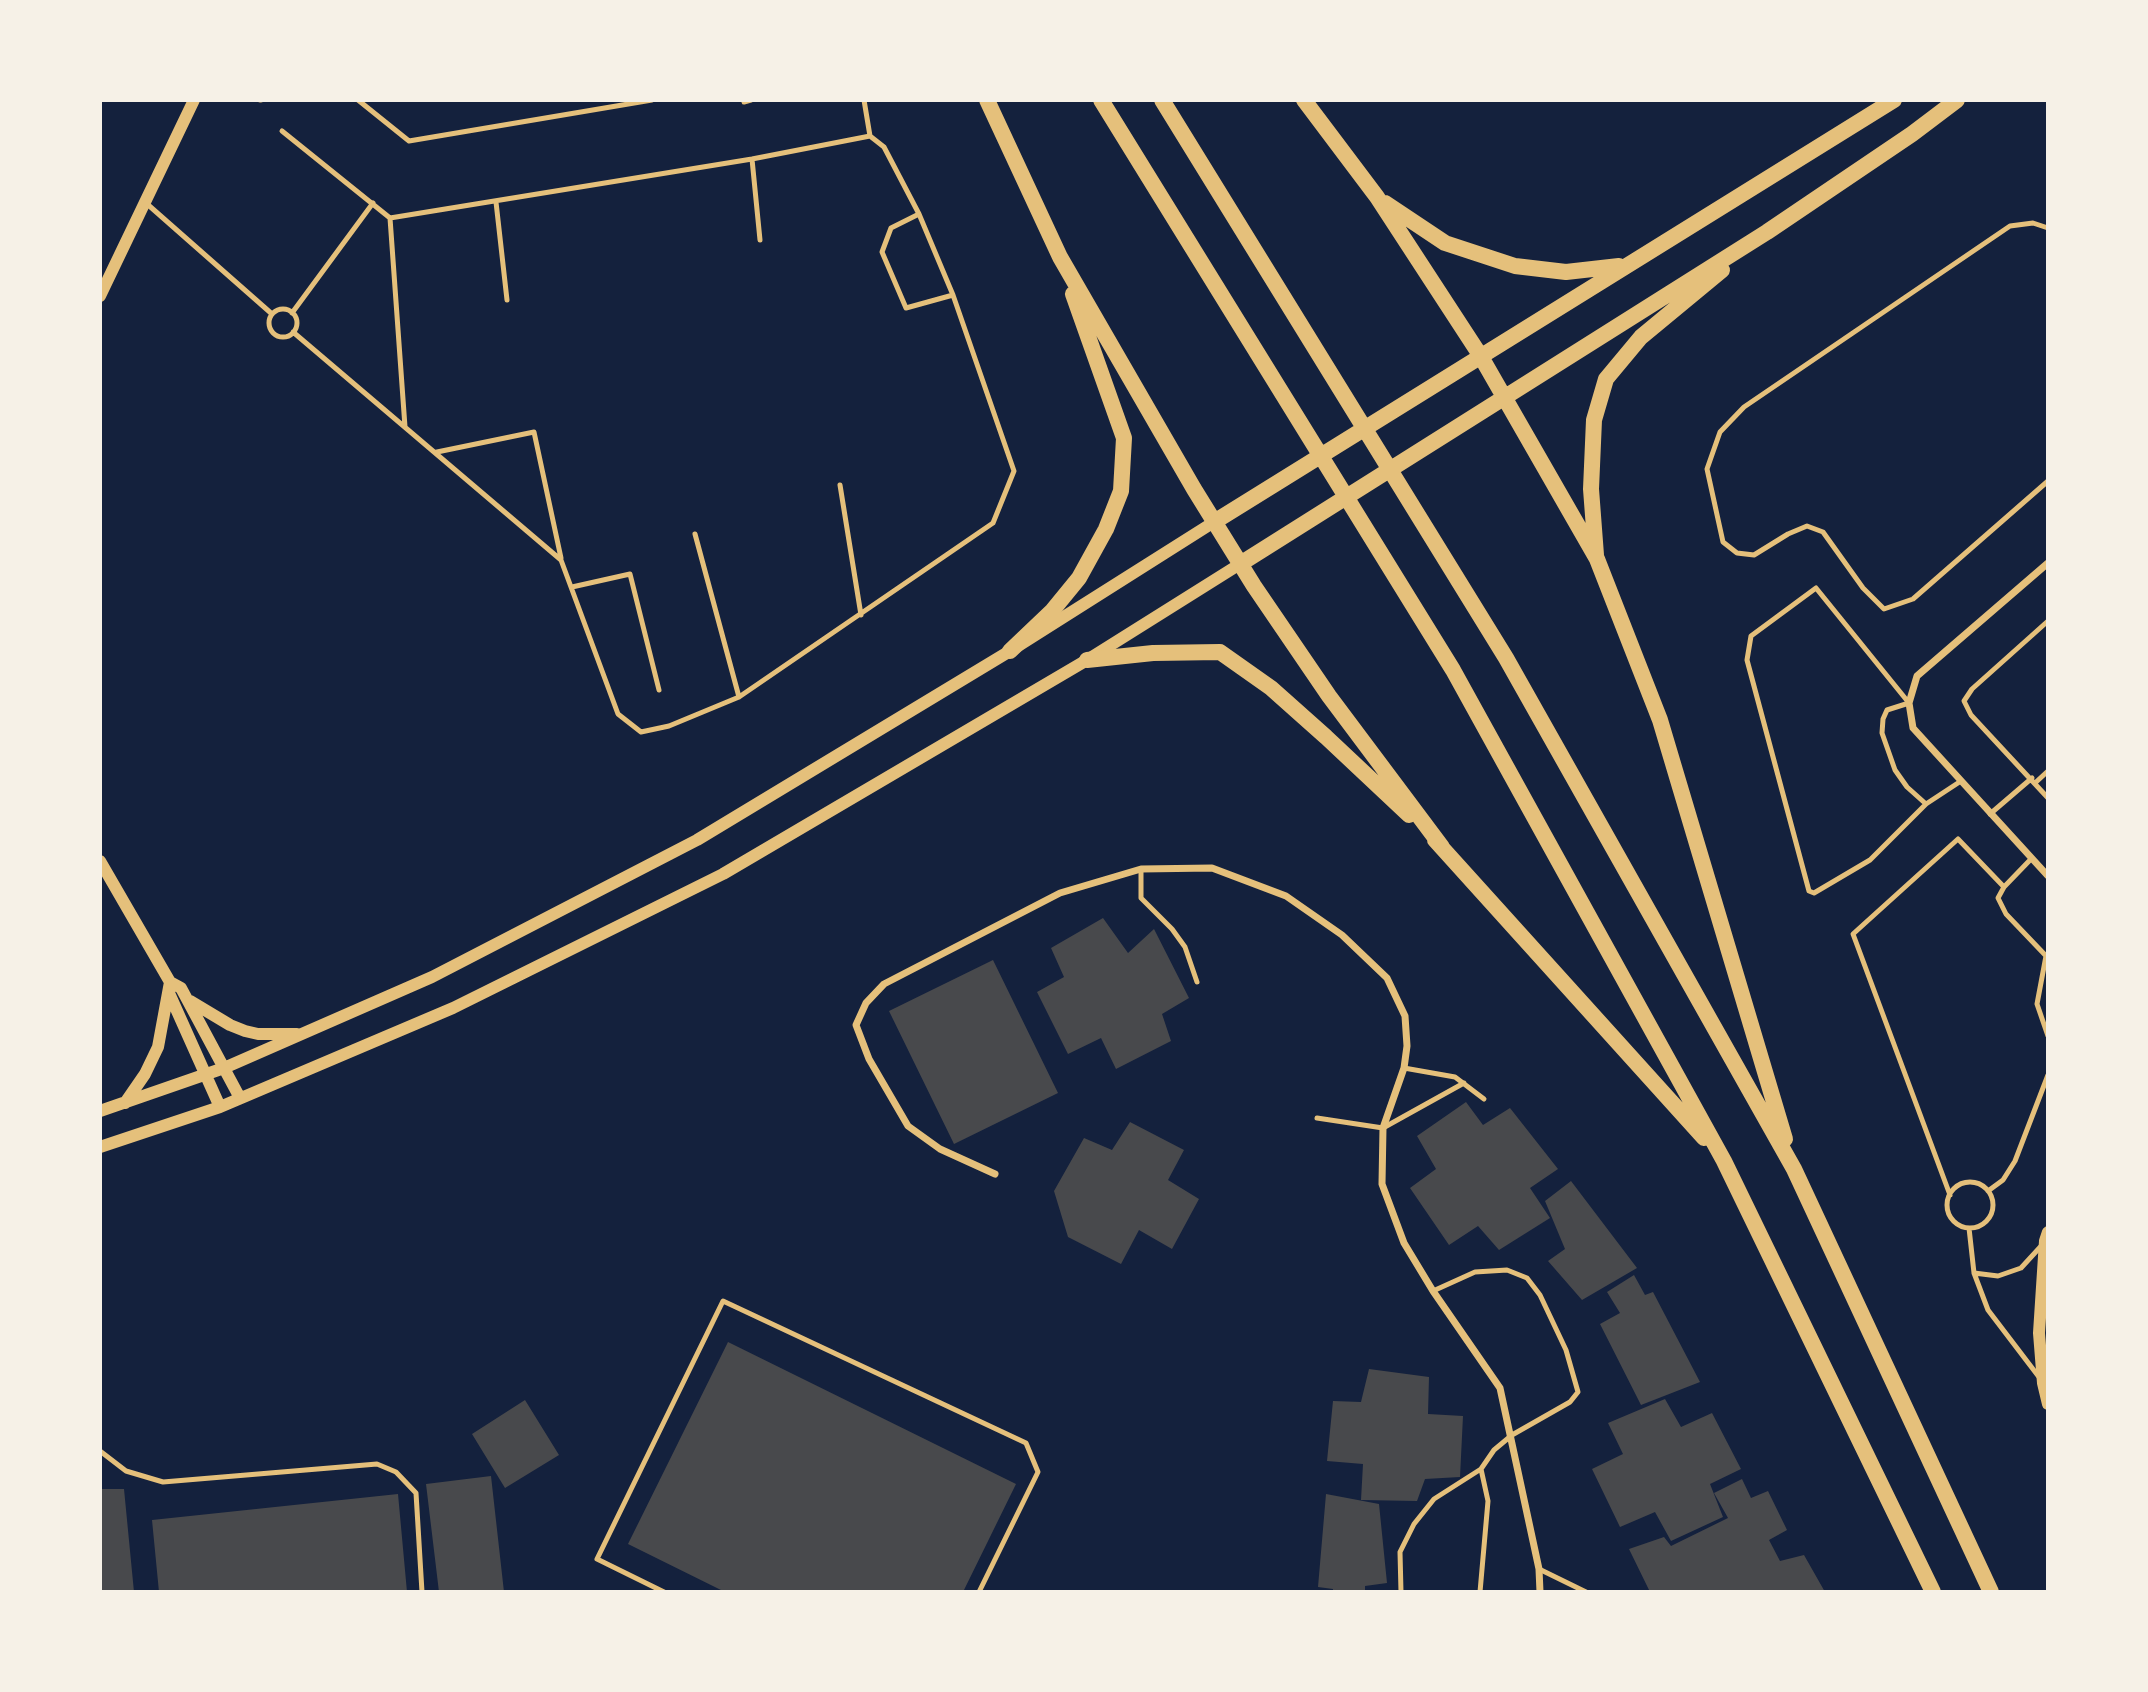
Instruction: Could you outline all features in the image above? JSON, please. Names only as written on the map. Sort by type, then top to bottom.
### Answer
[{"type":"main road","points":[[987,100],[1060,257],[1214,522],[1329,696],[1442,847]]},
{"type":"main road","points":[[1101,100],[1453,670],[1724,1161],[1934,1592]]},
{"type":"main road","points":[[1162,100],[1506,658],[1794,1169],[1992,1592]]},
{"type":"main road","points":[[1304,100],[1377,197],[1480,355],[1597,559],[1660,720],[1794,1169]]},
{"type":"main road","points":[[1214,522],[1624,265],[1894,100]]},
{"type":"main road","points":[[1240,564],[1768,232],[1912,134],[1956,100]]},
{"type":"main road","points":[[1377,197],[1444,243],[1515,266],[1566,272],[1624,265]]},
{"type":"main road","points":[[1597,559],[1591,475],[1594,421],[1606,379],[1641,337],[1768,232]]},
{"type":"main road","points":[[1010,651],[1052,611],[1079,578],[1106,529],[1121,491],[1124,438],[1060,257]]},
{"type":"main road","points":[[1087,660],[1153,653],[1220,652],[1271,688],[1442,847],[1724,1161]]},
{"type":"street","points":[[100,296],[194,100]]},
{"type":"street","points":[[100,1111],[224,1069],[432,977],[697,840],[1010,651],[1214,522]]},
{"type":"street","points":[[2048,563],[1917,676],[1909,703],[1913,727],[2048,876]]},
{"type":"street","points":[[100,1147],[220,1107],[453,1008],[723,874],[1087,660],[1240,564]]},
{"type":"street","points":[[100,861],[169,987],[220,1107]]},
{"type":"street","points":[[995,1174],[940,1149],[908,1126],[869,1059],[856,1025],[866,1003],[884,984],[1060,893],[1141,869],[1212,868],[1286,896],[1342,935],[1387,978],[1405,1016],[1407,1046],[1404,1068],[1383,1128],[1382,1184],[1404,1243],[1433,1291],[1500,1388],[1539,1569],[1541,1592]]},
{"type":"street","points":[[169,987],[180,988],[240,1098]]},
{"type":"street","points":[[125,1102],[145,1074],[158,1047],[169,987]]},
{"type":"street","points":[[187,999],[245,1031],[258,1034],[300,1034]]},
{"type":"street","points":[[2047,1237],[2039,1333],[2043,1383],[2048,1404]]},
{"type":"lane","points":[[358,100],[409,141],[652,100]]},
{"type":"lane","points":[[608,100],[610,109]]},
{"type":"lane","points":[[744,103],[751,100]]},
{"type":"lane","points":[[436,452],[534,432],[561,560],[618,714],[641,733],[669,726],[739,698],[993,523],[1014,471],[953,295],[919,214],[884,147],[870,136],[864,100]]},
{"type":"lane","points":[[282,131],[390,218],[405,427]]},
{"type":"lane","points":[[390,218],[752,159],[870,136]]},
{"type":"lane","points":[[752,159],[760,240]]},
{"type":"lane","points":[[145,201],[272,314]]},
{"type":"lane","points":[[496,202],[507,300]]},
{"type":"lane","points":[[292,313],[373,203]]},
{"type":"lane","points":[[919,214],[891,228],[882,252],[906,308],[953,295]]},
{"type":"lane","points":[[2048,228],[2033,223],[2010,226],[1744,407],[1720,432],[1707,469],[1723,542],[1737,553],[1754,555],[1788,534],[1807,526],[1822,532],[1863,588],[1884,609],[1913,599],[2048,481]]},
{"type":"lane","points":[[284,309],[292,313],[297,322],[293,332],[283,337],[273,333],[269,323],[272,314],[284,309]]},
{"type":"lane","points":[[293,332],[561,560]]},
{"type":"lane","points":[[840,485],[861,615]]},
{"type":"lane","points":[[695,534],[739,698]]},
{"type":"lane","points":[[572,587],[630,574],[659,690]]},
{"type":"lane","points":[[1926,804],[1907,787],[1895,770],[1882,733],[1887,710],[1909,703],[1816,587],[1751,636],[1747,660],[1809,891],[1815,892],[1870,860],[1926,804],[1961,781]]},
{"type":"lane","points":[[2048,621],[1972,689],[1964,701],[1971,715],[2048,798]]},
{"type":"lane","points":[[1990,814],[2048,771]]},
{"type":"lane","points":[[1950,1195],[1853,934],[1958,839],[2004,887]]},
{"type":"lane","points":[[2031,859],[2004,887],[1998,898],[2006,914],[2047,957],[2037,1004],[2048,1036]]},
{"type":"lane","points":[[1141,869],[1141,898],[1185,947],[1197,982]]},
{"type":"lane","points":[[1404,1068],[1455,1077],[1484,1099]]},
{"type":"lane","points":[[1988,1191],[2003,1180],[2015,1161],[2048,1075]]},
{"type":"lane","points":[[1317,1118],[1383,1128],[1464,1083]]},
{"type":"lane","points":[[1968,1182],[1982,1186],[1988,1191],[1993,1205],[1992,1212],[1983,1224],[1961,1227],[1950,1217],[1947,1203],[1950,1195],[1954,1189],[1968,1182]]},
{"type":"lane","points":[[1969,1228],[1974,1273],[1988,1310],[2043,1383]]},
{"type":"lane","points":[[1974,1273],[1998,1276],[2021,1268],[2047,1237]]},
{"type":"lane","points":[[1401,1592],[1400,1552],[1414,1524],[1434,1499],[1481,1469],[1494,1450],[1512,1435],[1570,1402],[1578,1392],[1566,1350],[1540,1295],[1527,1278],[1507,1270],[1475,1272],[1433,1291]]},
{"type":"lane","points":[[664,1592],[597,1559],[723,1301],[1026,1443],[1038,1472],[979,1592]]},
{"type":"lane","points":[[100,1451],[126,1471],[163,1482],[377,1464],[396,1472],[416,1493],[422,1592]]},
{"type":"lane","points":[[1480,1592],[1488,1502],[1481,1469]]},
{"type":"lane","points":[[1539,1569],[1586,1592]]},
{"type":"building","points":[[1103,918],[1128,953],[1154,929],[1189,998],[1162,1014],[1171,1041],[1116,1069],[1101,1038],[1068,1054],[1037,992],[1064,977],[1051,948]]},
{"type":"building","points":[[993,960],[1058,1093],[954,1144],[889,1011]]},
{"type":"building","points":[[1466,1102],[1483,1125],[1510,1108],[1558,1169],[1530,1188],[1550,1218],[1499,1250],[1478,1226],[1449,1245],[1410,1188],[1436,1169],[1417,1136]]},
{"type":"building","points":[[1130,1122],[1184,1150],[1168,1180],[1199,1199],[1172,1249],[1139,1230],[1121,1264],[1068,1237],[1054,1191],[1084,1138],[1112,1150]]},
{"type":"building","points":[[1571,1181],[1637,1268],[1582,1300],[1548,1261],[1565,1249],[1545,1201]]},
{"type":"building","points":[[1634,1275],[1645,1295],[1653,1292],[1700,1382],[1641,1405],[1600,1324],[1620,1313],[1607,1292]]},
{"type":"building","points":[[728,1342],[1016,1484],[963,1592],[725,1592],[628,1544]]},
{"type":"building","points":[[1369,1369],[1429,1377],[1428,1414],[1463,1416],[1460,1477],[1425,1479],[1417,1501],[1361,1500],[1363,1464],[1327,1461],[1333,1401],[1361,1402]]},
{"type":"building","points":[[1665,1399],[1681,1427],[1712,1413],[1741,1469],[1710,1484],[1723,1517],[1671,1541],[1655,1512],[1620,1527],[1592,1469],[1623,1454],[1608,1423]]},
{"type":"building","points":[[525,1400],[559,1455],[505,1488],[472,1434]]},
{"type":"building","points":[[491,1476],[504,1592],[439,1592],[426,1484]]},
{"type":"building","points":[[1742,1479],[1751,1498],[1768,1491],[1787,1530],[1769,1540],[1780,1561],[1804,1555],[1825,1592],[1650,1592],[1629,1549],[1664,1537],[1671,1546],[1728,1518],[1714,1493]]},
{"type":"building","points":[[100,1489],[124,1489],[134,1592],[100,1592]]},
{"type":"building","points":[[398,1494],[407,1592],[159,1592],[152,1520]]},
{"type":"building","points":[[1326,1494],[1379,1504],[1387,1583],[1365,1586],[1365,1592],[1333,1592],[1333,1589],[1318,1587]]}]
